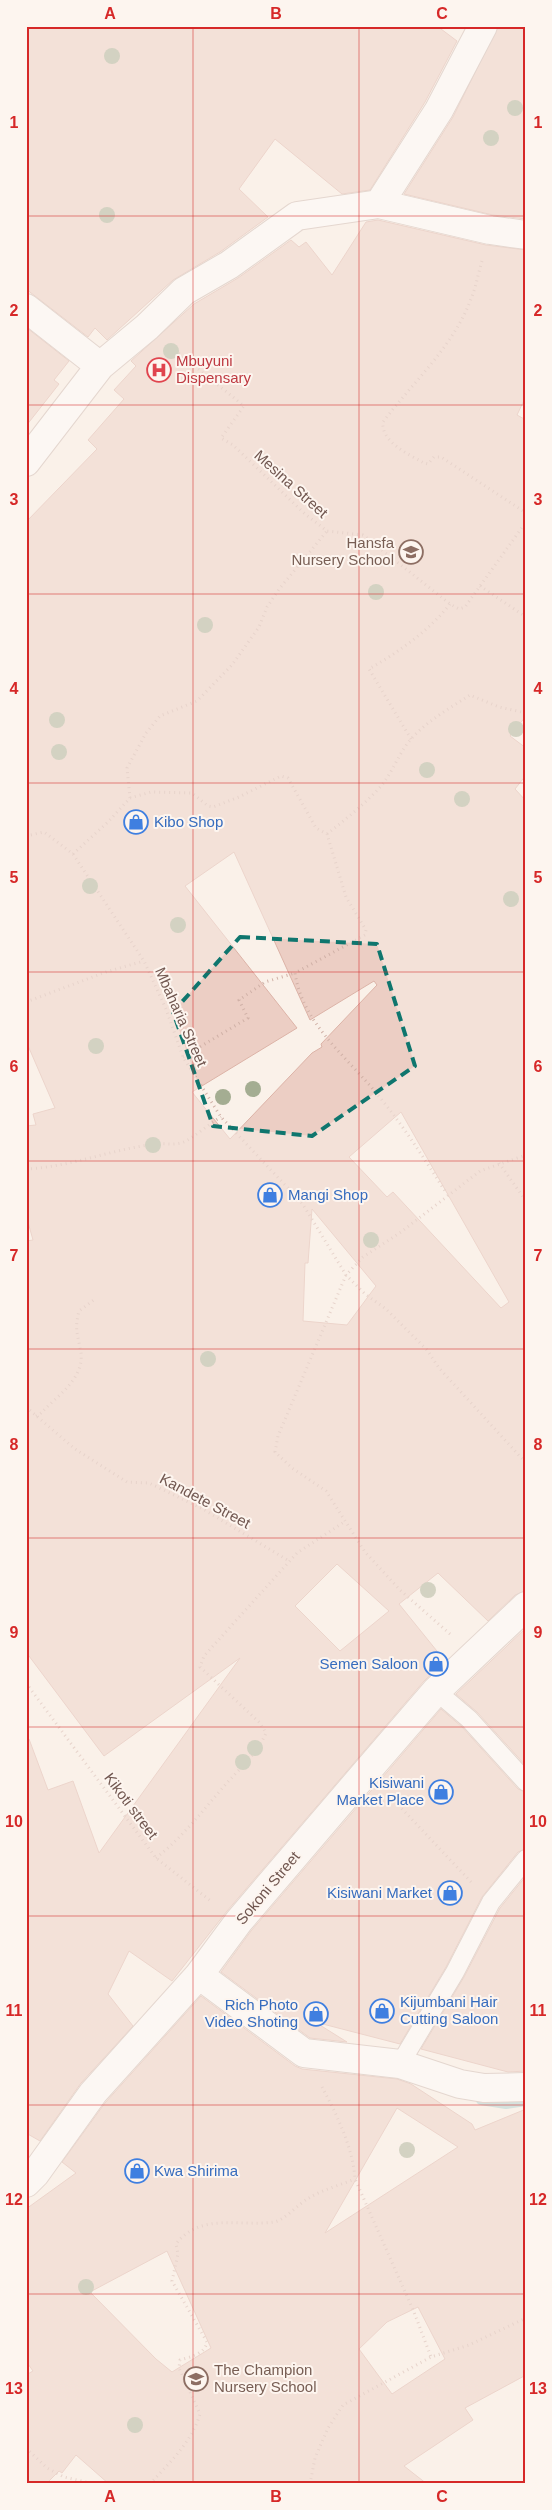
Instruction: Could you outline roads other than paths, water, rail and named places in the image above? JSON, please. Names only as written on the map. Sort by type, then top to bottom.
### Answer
[{"type":"street","points":[[379,204],[439,110],[483,26]]},
{"type":"street","points":[[26,462],[100,366],[147,327],[184,291],[229,265],[297,216],[379,204],[490,230],[526,235]]},
{"type":"street","points":[[26,308],[100,366]]},
{"type":"street","name":"Sokoni Street","points":[[26,2183],[35,2174],[93,2093],[199,1975],[239,1921],[436,1691],[526,1606]]},
{"type":"street","points":[[199,1975],[304,2053],[400,2064],[460,2084],[484,2088],[526,2087]]},
{"type":"lane","points":[[436,1691],[470,1720],[526,1782]]},
{"type":"lane","points":[[400,2064],[455,1972],[491,1902],[526,1859]]},
{"type":"waterway","points":[[481,2100],[506,2104],[526,2101]]},
{"type":"place","name":"Mbuyuni Dispensary","points":[[159,370]]},
{"type":"place","name":"Hansfa Nursery School","points":[[411,552]]},
{"type":"place","name":"Kibo Shop","points":[[136,822]]},
{"type":"place","name":"Mangi Shop","points":[[270,1195]]},
{"type":"place","name":"Semen Saloon","points":[[436,1664]]},
{"type":"place","name":"Kisiwani Market Place","points":[[441,1792]]},
{"type":"place","name":"Kisiwani Market","points":[[450,1893]]},
{"type":"place","name":"Kijumbani Hair Cutting Saloon","points":[[382,2011]]},
{"type":"place","name":"Rich Photo Video Shoting","points":[[316,2014]]},
{"type":"place","name":"Kwa Shirima","points":[[137,2171]]},
{"type":"place","name":"The Champion Nursery School","points":[[196,2379]]}]
